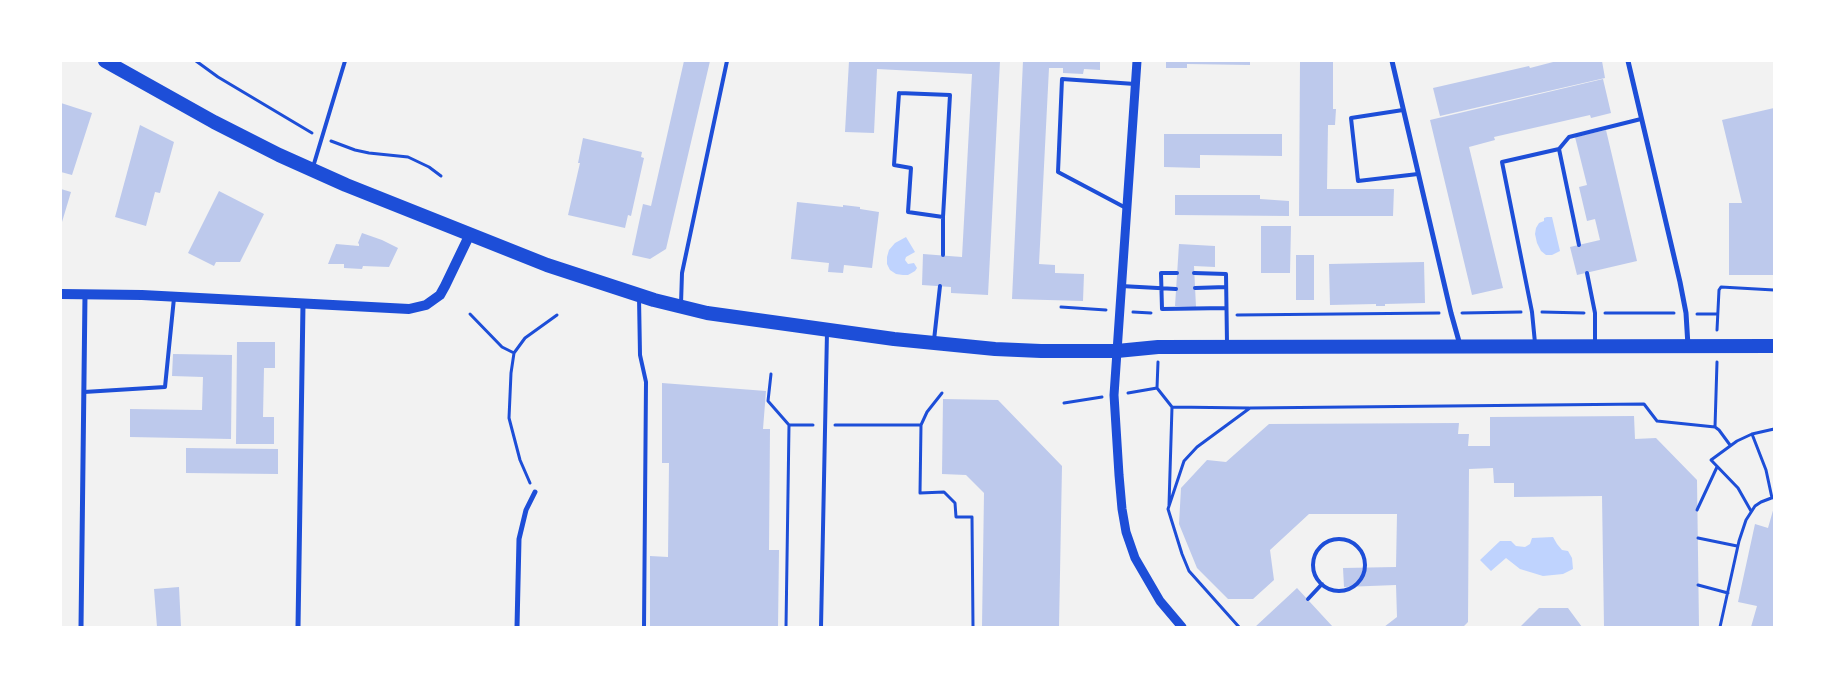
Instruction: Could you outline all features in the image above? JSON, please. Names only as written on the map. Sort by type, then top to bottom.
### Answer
[{"type":"highway","points":[[105,61],[214,122],[312,170],[547,265],[638,295],[722,316],[827,330],[1032,351],[1117,351],[1158,347],[1774,346]]},
{"type":"main road","points":[[61,294],[174,297],[409,309],[426,305],[440,295],[470,234]]},
{"type":"street","points":[[1137,61],[1114,396],[1122,509],[1126,532],[1135,558],[1160,601],[1182,627]]},
{"type":"street","points":[[1392,61],[1451,313],[1461,348]]},
{"type":"street","points":[[1628,61],[1680,282],[1686,313],[1688,347]]},
{"type":"street","points":[[81,627],[85,294]]},
{"type":"street","points":[[298,627],[303,304]]},
{"type":"street","points":[[517,627],[519,540],[526,510],[535,492]]},
{"type":"lane","points":[[312,170],[345,61]]},
{"type":"lane","points":[[681,307],[682,273],[727,61]]},
{"type":"lane","points":[[1127,208],[1058,172],[1062,79],[1135,84]]},
{"type":"lane","points":[[943,216],[908,212],[911,168],[894,165],[899,93],[950,95],[943,216],[943,255]]},
{"type":"lane","points":[[1403,110],[1351,118],[1358,181],[1418,174]]},
{"type":"lane","points":[[1536,347],[1532,312],[1502,162],[1559,150],[1569,136],[1641,119]]},
{"type":"lane","points":[[1559,150],[1580,246]]},
{"type":"lane","points":[[1177,274],[1161,273],[1162,309],[1226,308]]},
{"type":"lane","points":[[1194,273],[1226,274],[1227,348]]},
{"type":"lane","points":[[1587,273],[1595,313],[1595,347]]},
{"type":"lane","points":[[934,342],[940,286]]},
{"type":"lane","points":[[1121,286],[1176,289]]},
{"type":"lane","points":[[1195,288],[1226,288]]},
{"type":"lane","points":[[638,295],[640,355],[646,382],[644,627]]},
{"type":"lane","points":[[84,392],[165,387],[174,297]]},
{"type":"lane","points":[[821,627],[827,330]]},
{"type":"lane","points":[[1336,540],[1351,543],[1358,548],[1363,555],[1364,572],[1354,586],[1338,591],[1329,589],[1322,584],[1314,570],[1316,554],[1321,547],[1336,540]]},
{"type":"lane","points":[[1308,599],[1322,584]]},
{"type":"path","points":[[1226,315],[1474,313]]},
{"type":"path","points":[[470,314],[502,347],[514,353]]},
{"type":"path","points":[[535,492],[520,460],[509,418],[511,373],[514,353],[525,338],[556,314]]},
{"type":"path","points":[[1158,347],[1157,388],[1172,407],[1168,510],[1182,554],[1190,571],[1239,627]]},
{"type":"path","points":[[771,374],[768,402],[788,425]]},
{"type":"path","points":[[1172,407],[1644,404],[1656,421],[1714,427],[1720,430],[1730,445]]},
{"type":"path","points":[[1168,510],[1184,462],[1197,447],[1250,408]]},
{"type":"path","points":[[921,425],[920,493],[944,492],[955,503],[956,517],[972,517],[973,627]]},
{"type":"path","points":[[1751,511],[1738,488],[1711,460],[1730,445],[1752,434],[1774,428]]},
{"type":"path","points":[[1720,627],[1738,546],[1746,520],[1751,511],[1761,502],[1773,498],[1766,470],[1752,434]]},
{"type":"path","points":[[1697,510],[1718,467]]},
{"type":"path","points":[[1698,538],[1738,546]]},
{"type":"path","points":[[1698,585],[1728,592]]},
{"type":"water","points":[[1547,217],[1552,217],[1560,251],[1552,255],[1546,255],[1541,251],[1535,234],[1539,223]]},
{"type":"water","points":[[906,237],[915,252],[906,257],[905,260],[908,264],[914,263],[917,268],[908,275],[896,274],[890,270],[887,264],[887,257],[889,250],[895,243]]},
{"type":"water","points":[[1553,537],[1562,550],[1568,551],[1572,558],[1573,569],[1563,574],[1543,576],[1520,569],[1506,558],[1491,571],[1480,560],[1500,541],[1511,541],[1516,546],[1525,547],[1530,544],[1532,538]]},
{"type":"building","points":[[684,61],[710,61],[666,249],[650,259],[632,255],[643,204],[651,206]]},
{"type":"building","points":[[849,61],[1000,61],[988,295],[951,293],[951,287],[922,285],[923,254],[962,257],[972,74],[877,69],[874,133],[845,132]]},
{"type":"building","points":[[1023,61],[1100,61],[1100,70],[1084,69],[1083,74],[1063,73],[1063,68],[1049,68],[1039,264],[1055,265],[1055,273],[1084,274],[1083,301],[1012,299]]},
{"type":"building","points":[[1166,61],[1250,61],[1250,65],[1187,64],[1187,68],[1166,68]]},
{"type":"building","points":[[1300,61],[1333,61],[1333,109],[1336,109],[1335,125],[1328,125],[1327,189],[1394,189],[1393,216],[1299,216]]},
{"type":"building","points":[[1557,61],[1602,61],[1605,78],[1440,116],[1433,88]]},
{"type":"building","points":[[1603,79],[1611,113],[1591,118],[1590,115],[1494,137],[1495,140],[1469,147],[1503,288],[1472,295],[1430,120]]},
{"type":"building","points":[[61,103],[92,113],[72,175],[61,172]]},
{"type":"building","points":[[1774,108],[1774,275],[1729,275],[1729,203],[1742,203],[1722,120]]},
{"type":"building","points":[[140,125],[174,142],[160,193],[155,192],[146,226],[115,217]]},
{"type":"building","points":[[1606,130],[1637,261],[1577,275],[1570,247],[1600,240],[1595,219],[1587,221],[1579,187],[1587,185],[1575,137]]},
{"type":"building","points":[[1164,134],[1282,134],[1282,156],[1200,155],[1200,168],[1164,167]]},
{"type":"building","points":[[583,138],[642,152],[641,157],[644,158],[631,216],[628,215],[625,228],[568,215],[580,163],[578,163]]},
{"type":"building","points":[[61,189],[71,192],[62,222],[61,222]]},
{"type":"building","points":[[219,191],[264,214],[240,262],[216,262],[214,266],[188,253]]},
{"type":"building","points":[[1175,195],[1260,195],[1260,199],[1289,201],[1289,216],[1175,215]]},
{"type":"building","points":[[797,202],[860,207],[860,209],[879,212],[872,268],[844,265],[843,273],[828,272],[829,263],[791,259]]},
{"type":"building","points":[[1261,226],[1291,226],[1290,273],[1261,273]]},
{"type":"building","points":[[362,233],[398,248],[389,267],[363,266],[362,269],[344,268],[344,264],[328,264],[336,244],[359,246],[358,243]]},
{"type":"building","points":[[1179,244],[1215,246],[1215,267],[1194,266],[1196,307],[1175,306]]},
{"type":"building","points":[[1296,255],[1314,255],[1314,300],[1296,300]]},
{"type":"building","points":[[1424,262],[1425,303],[1385,304],[1385,306],[1376,306],[1376,304],[1330,305],[1329,264]]},
{"type":"building","points":[[237,342],[275,342],[275,368],[264,368],[263,417],[274,417],[274,444],[236,444]]},
{"type":"building","points":[[173,354],[232,355],[231,439],[130,437],[130,409],[202,410],[203,377],[172,376]]},
{"type":"building","points":[[662,383],[766,391],[763,429],[770,429],[769,550],[779,550],[778,627],[650,627],[650,556],[668,557],[669,463],[662,463]]},
{"type":"building","points":[[943,399],[998,400],[1062,466],[1059,627],[982,626],[984,493],[966,475],[942,474]]},
{"type":"building","points":[[1634,416],[1635,439],[1656,438],[1697,480],[1699,627],[1604,627],[1602,496],[1514,497],[1514,483],[1494,483],[1493,468],[1469,469],[1468,622],[1463,627],[1384,627],[1397,617],[1396,585],[1344,587],[1343,568],[1396,567],[1397,514],[1309,514],[1270,550],[1274,580],[1253,599],[1228,599],[1197,568],[1179,524],[1181,488],[1207,460],[1226,462],[1269,424],[1459,423],[1458,434],[1469,434],[1468,446],[1490,446],[1490,417]]},
{"type":"building","points":[[186,448],[278,449],[278,474],[186,473]]},
{"type":"building","points":[[1774,507],[1774,627],[1751,627],[1757,606],[1738,602],[1755,524],[1768,528]]},
{"type":"building","points":[[179,587],[181,627],[157,627],[154,589]]},
{"type":"building","points":[[1297,588],[1333,627],[1255,627]]},
{"type":"building","points":[[1539,608],[1568,608],[1582,627],[1520,627]]}]
